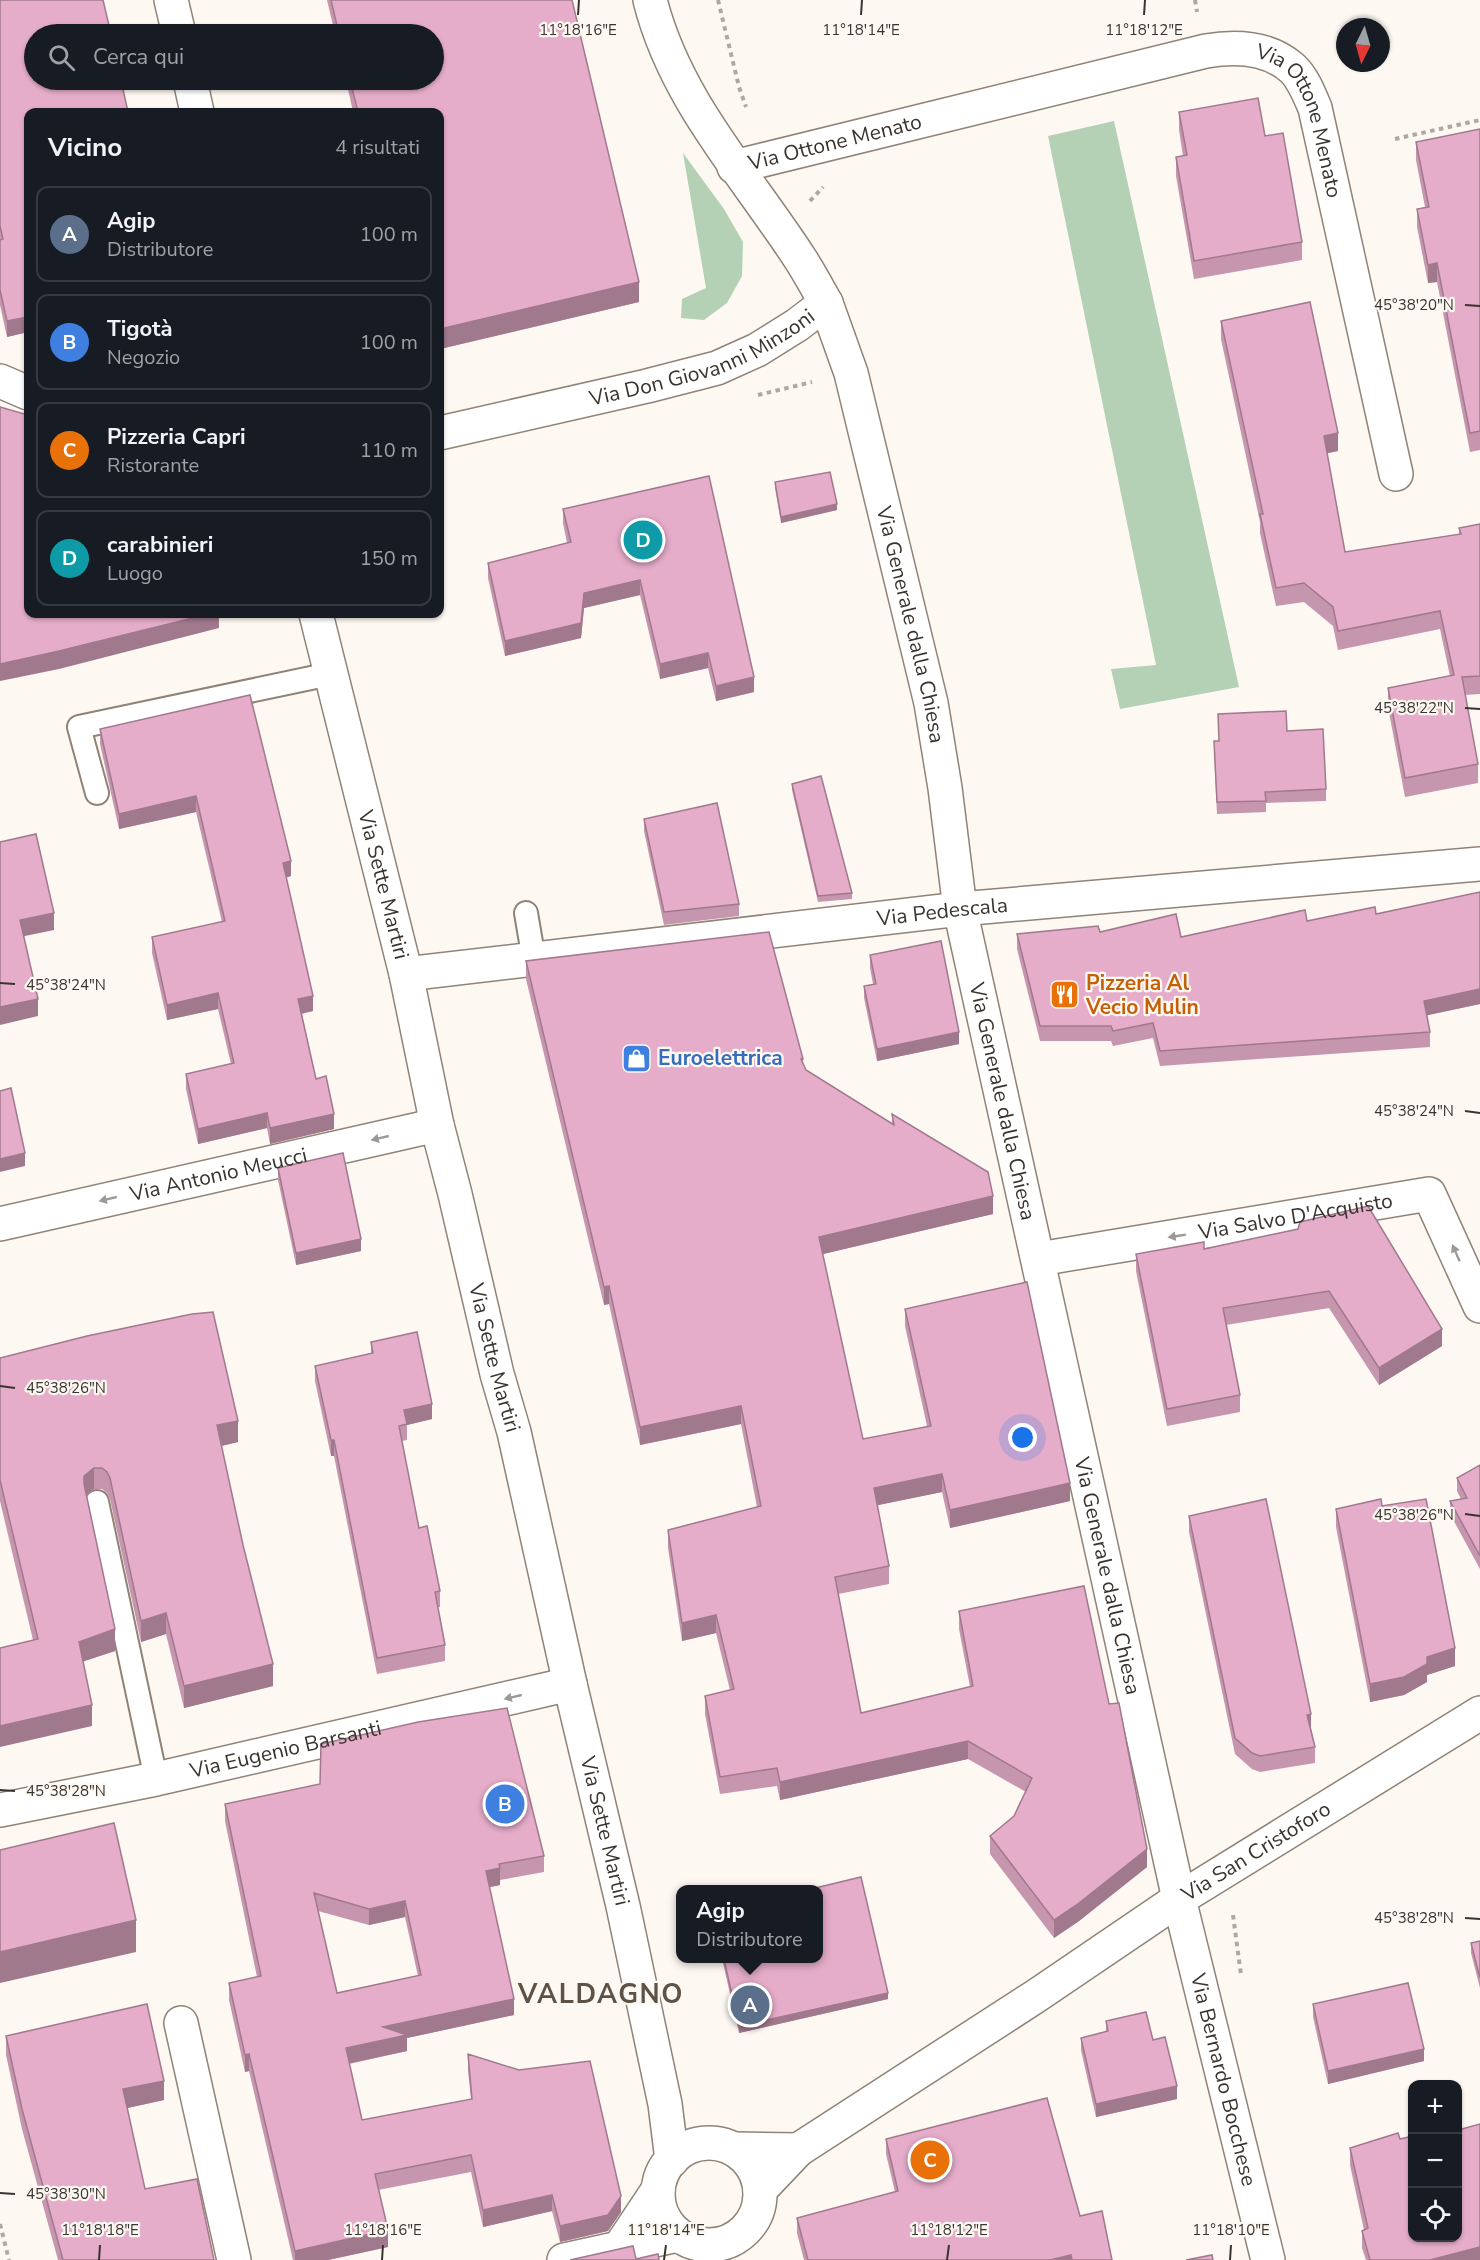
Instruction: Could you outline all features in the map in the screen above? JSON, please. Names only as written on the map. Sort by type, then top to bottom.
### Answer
[{"type":"street","points":[[171,0],[177,24]]},
{"type":"street","name":"Via Don Giovanni Minzoni","points":[[444,433],[717,368],[757,350],[797,326],[826,303],[801,260],[734,167],[688,96],[668,56],[650,0]]},
{"type":"street","name":"Via Ottone Menato","points":[[734,167],[1206,51],[1248,48],[1272,56],[1292,68],[1304,84],[1316,108],[1396,474]]},
{"type":"street","points":[[192,90],[197,108]]},
{"type":"street","name":"Via Generale dalla Chiesa","points":[[826,303],[851,373],[932,703],[960,909],[1179,1899]]},
{"type":"street","points":[[0,381],[24,391]]},
{"type":"street","name":"Via Sette Martiri","points":[[317,618],[406,974],[437,1125],[497,1374],[514,1432],[570,1684],[623,1906],[665,2104],[672,2160]]},
{"type":"street","name":"Via Pedescala","points":[[406,974],[960,909],[1480,864]]},
{"type":"street","name":"Via Antonio Meucci","points":[[0,1224],[437,1125]]},
{"type":"street","name":"Via Salvo D'Acquisto","points":[[1039,1259],[1429,1194],[1480,1306]]},
{"type":"street","name":"Via Eugenio Barsanti","points":[[0,1810],[156,1779],[570,1684]]},
{"type":"street","name":"Via San Cristoforo","points":[[760,2190],[798,2150],[1036,1996],[1179,1899],[1480,1713]]},
{"type":"street","name":"Via Bernardo Bocchese","points":[[1179,1899],[1268,2260]]},
{"type":"street","points":[[180,2023],[234,2260]]},
{"type":"street","points":[[665,2104],[747,2160],[756,2174],[760,2190],[759,2206],[752,2222],[742,2260]]},
{"type":"street","points":[[691,2246],[667,2222],[659,2207],[658,2190],[662,2174],[672,2160],[685,2149],[701,2144],[798,2150]]},
{"type":"street","points":[[620,2247],[658,2190]]},
{"type":"street","points":[[564,2260],[620,2247],[710,2246],[726,2243],[741,2235],[752,2222]]},
{"type":"lane","points":[[97,793],[79,727],[330,674]]},
{"type":"lane","points":[[526,913],[534,960]]},
{"type":"lane","points":[[97,1502],[156,1779]]},
{"type":"path","points":[[718,0],[739,87],[749,116]]},
{"type":"path","points":[[1395,139],[1480,120]]},
{"type":"path","points":[[0,2224],[9,2260]]},
{"type":"green space","points":[[1114,121],[1239,687],[1120,709],[1111,669],[1156,665],[1048,136]]},
{"type":"green space","points":[[683,153],[724,209],[743,242],[742,276],[727,303],[704,320],[681,318],[682,299],[706,288]]},
{"type":"building","points":[[0,0],[103,0],[109,24],[24,24],[24,90],[123,90],[127,108],[24,108],[24,318],[7,321],[0,290],[0,240],[3,239],[0,226]]},
{"type":"building","points":[[331,0],[572,0],[639,282],[444,328],[444,108],[357,108],[352,90],[444,90],[444,24],[337,24]]},
{"type":"building","points":[[1258,98],[1265,136],[1283,133],[1302,242],[1194,261],[1176,157],[1187,155],[1179,112]]},
{"type":"building","points":[[1480,129],[1480,431],[1470,433],[1437,263],[1428,265],[1417,209],[1429,207],[1416,142]]},
{"type":"building","points":[[1310,302],[1338,433],[1324,436],[1345,552],[1461,534],[1459,528],[1480,524],[1480,676],[1462,677],[1478,764],[1405,778],[1388,688],[1454,675],[1440,611],[1338,631],[1333,607],[1304,583],[1276,588],[1260,514],[1263,514],[1221,321]]},
{"type":"building","points":[[0,407],[24,414],[24,618],[193,618],[0,664]]},
{"type":"building","points":[[830,472],[837,504],[781,517],[775,482]]},
{"type":"building","points":[[709,476],[754,677],[716,686],[708,653],[660,664],[640,580],[584,593],[581,623],[505,641],[488,563],[571,542],[563,509]]},
{"type":"building","points":[[250,695],[291,861],[283,863],[313,996],[298,999],[316,1079],[326,1076],[334,1114],[270,1128],[267,1113],[198,1129],[186,1074],[234,1063],[218,993],[167,1005],[152,937],[225,921],[196,796],[119,814],[100,729]]},
{"type":"building","points":[[1286,711],[1287,731],[1323,729],[1326,789],[1265,792],[1266,801],[1217,802],[1214,741],[1219,741],[1218,714]]},
{"type":"building","points":[[821,776],[852,893],[818,896],[792,784]]},
{"type":"building","points":[[717,803],[739,904],[664,912],[644,819]]},
{"type":"building","points":[[36,834],[54,913],[20,920],[38,999],[0,1007],[0,842]]},
{"type":"building","points":[[1480,892],[1480,989],[1424,1001],[1430,1032],[1160,1051],[1153,1023],[1113,1031],[1111,1026],[1040,1026],[1017,934],[1098,926],[1100,932],[1176,914],[1181,937],[1305,910],[1307,921],[1375,907],[1376,914]]},
{"type":"building","points":[[769,932],[803,1059],[801,1059],[806,1070],[894,1125],[892,1114],[988,1172],[993,1196],[819,1237],[863,1439],[931,1426],[905,1309],[1027,1282],[1070,1483],[950,1510],[942,1474],[874,1488],[889,1566],[835,1577],[861,1713],[973,1686],[959,1611],[1084,1586],[1109,1704],[1119,1703],[1147,1849],[1054,1920],[990,1836],[1014,1816],[1032,1778],[968,1741],[780,1782],[777,1768],[720,1777],[705,1696],[734,1689],[716,1615],[682,1623],[668,1530],[761,1506],[741,1406],[640,1427],[609,1286],[604,1287],[526,961]]},
{"type":"building","points":[[941,941],[959,1032],[877,1049],[864,986],[876,984],[870,955]]},
{"type":"building","points":[[11,1088],[25,1153],[0,1159],[0,1091]]},
{"type":"building","points":[[343,1153],[361,1239],[296,1253],[278,1168]]},
{"type":"building","points":[[1368,1206],[1442,1329],[1379,1368],[1329,1291],[1223,1308],[1240,1395],[1167,1409],[1136,1254],[1204,1242],[1204,1249],[1298,1229],[1300,1222]]},
{"type":"building","points":[[213,1312],[238,1421],[217,1425],[243,1545],[273,1664],[184,1686],[166,1613],[141,1621],[110,1478],[102,1468],[94,1468],[84,1476],[84,1484],[115,1629],[79,1642],[92,1705],[0,1726],[0,1648],[38,1639],[0,1480],[0,1358],[87,1336],[192,1314]]},
{"type":"building","points":[[417,1332],[432,1404],[404,1410],[407,1424],[399,1426],[419,1528],[427,1526],[440,1591],[435,1592],[445,1645],[377,1658],[334,1440],[331,1440],[315,1366],[373,1353],[371,1342]]},
{"type":"building","points":[[1480,1465],[1480,1556],[1450,1501],[1467,1498],[1457,1478]]},
{"type":"building","points":[[1266,1499],[1311,1714],[1307,1715],[1315,1747],[1260,1756],[1252,1753],[1235,1738],[1189,1516]]},
{"type":"building","points":[[1381,1499],[1382,1506],[1426,1499],[1455,1648],[1427,1657],[1427,1664],[1404,1677],[1370,1684],[1336,1509]]},
{"type":"building","points":[[507,1708],[544,1856],[499,1864],[500,1868],[486,1871],[514,1999],[383,2027],[407,2035],[346,2048],[362,2120],[472,2099],[468,2054],[519,2070],[590,2061],[621,2196],[608,2215],[560,2226],[552,2195],[483,2210],[471,2155],[375,2174],[388,2230],[295,2251],[249,2054],[245,2055],[229,1983],[261,1976],[225,1804],[320,1784],[321,1744],[418,1722]],"holes":[[[314,1893],[369,1909],[405,1901],[421,1975],[337,1993]]]},
{"type":"building","points":[[114,1823],[136,1920],[0,1952],[0,1850]]},
{"type":"building","points":[[861,1877],[888,1993],[739,2026],[725,1963],[823,1963],[823,1886]]},
{"type":"building","points":[[1480,1941],[1480,1978],[1471,1943]]},
{"type":"building","points":[[1408,1983],[1424,2049],[1328,2071],[1313,2004]]},
{"type":"building","points":[[147,2004],[164,2081],[123,2089],[145,2189],[197,2179],[214,2260],[63,2260],[22,2109],[6,2036]]},
{"type":"building","points":[[1146,2012],[1153,2040],[1165,2037],[1177,2086],[1096,2104],[1081,2038],[1108,2031],[1106,2021]]},
{"type":"building","points":[[1047,2098],[1080,2216],[1102,2211],[1112,2260],[1072,2260],[1071,2255],[1050,2260],[808,2260],[797,2218],[898,2191],[886,2139]]},
{"type":"building","points":[[1480,2124],[1480,2247],[1430,2260],[1370,2260],[1362,2231],[1368,2228],[1350,2148],[1398,2133],[1400,2139],[1408,2137],[1408,2242],[1462,2242],[1462,2129]]},
{"type":"building","points":[[633,2246],[636,2259],[658,2254],[659,2260],[570,2260]]},
{"type":"building","points":[[1212,2255],[1213,2260],[1186,2260]]},
{"type":"place","name":"carabinieri","points":[[643,540]]},
{"type":"place","name":"Pizzeria Al Vecio Mulin","points":[[1065,995]]},
{"type":"place","name":"Euroelettrica","points":[[637,1058]]},
{"type":"place","name":"Tigotà","points":[[505,1804]]},
{"type":"place","name":"Agip","points":[[750,2005]]},
{"type":"place","name":"Pizzeria Capri","points":[[930,2160]]},
{"type":"district","name":"VALDAGNO","points":[[601,1994]]}]
